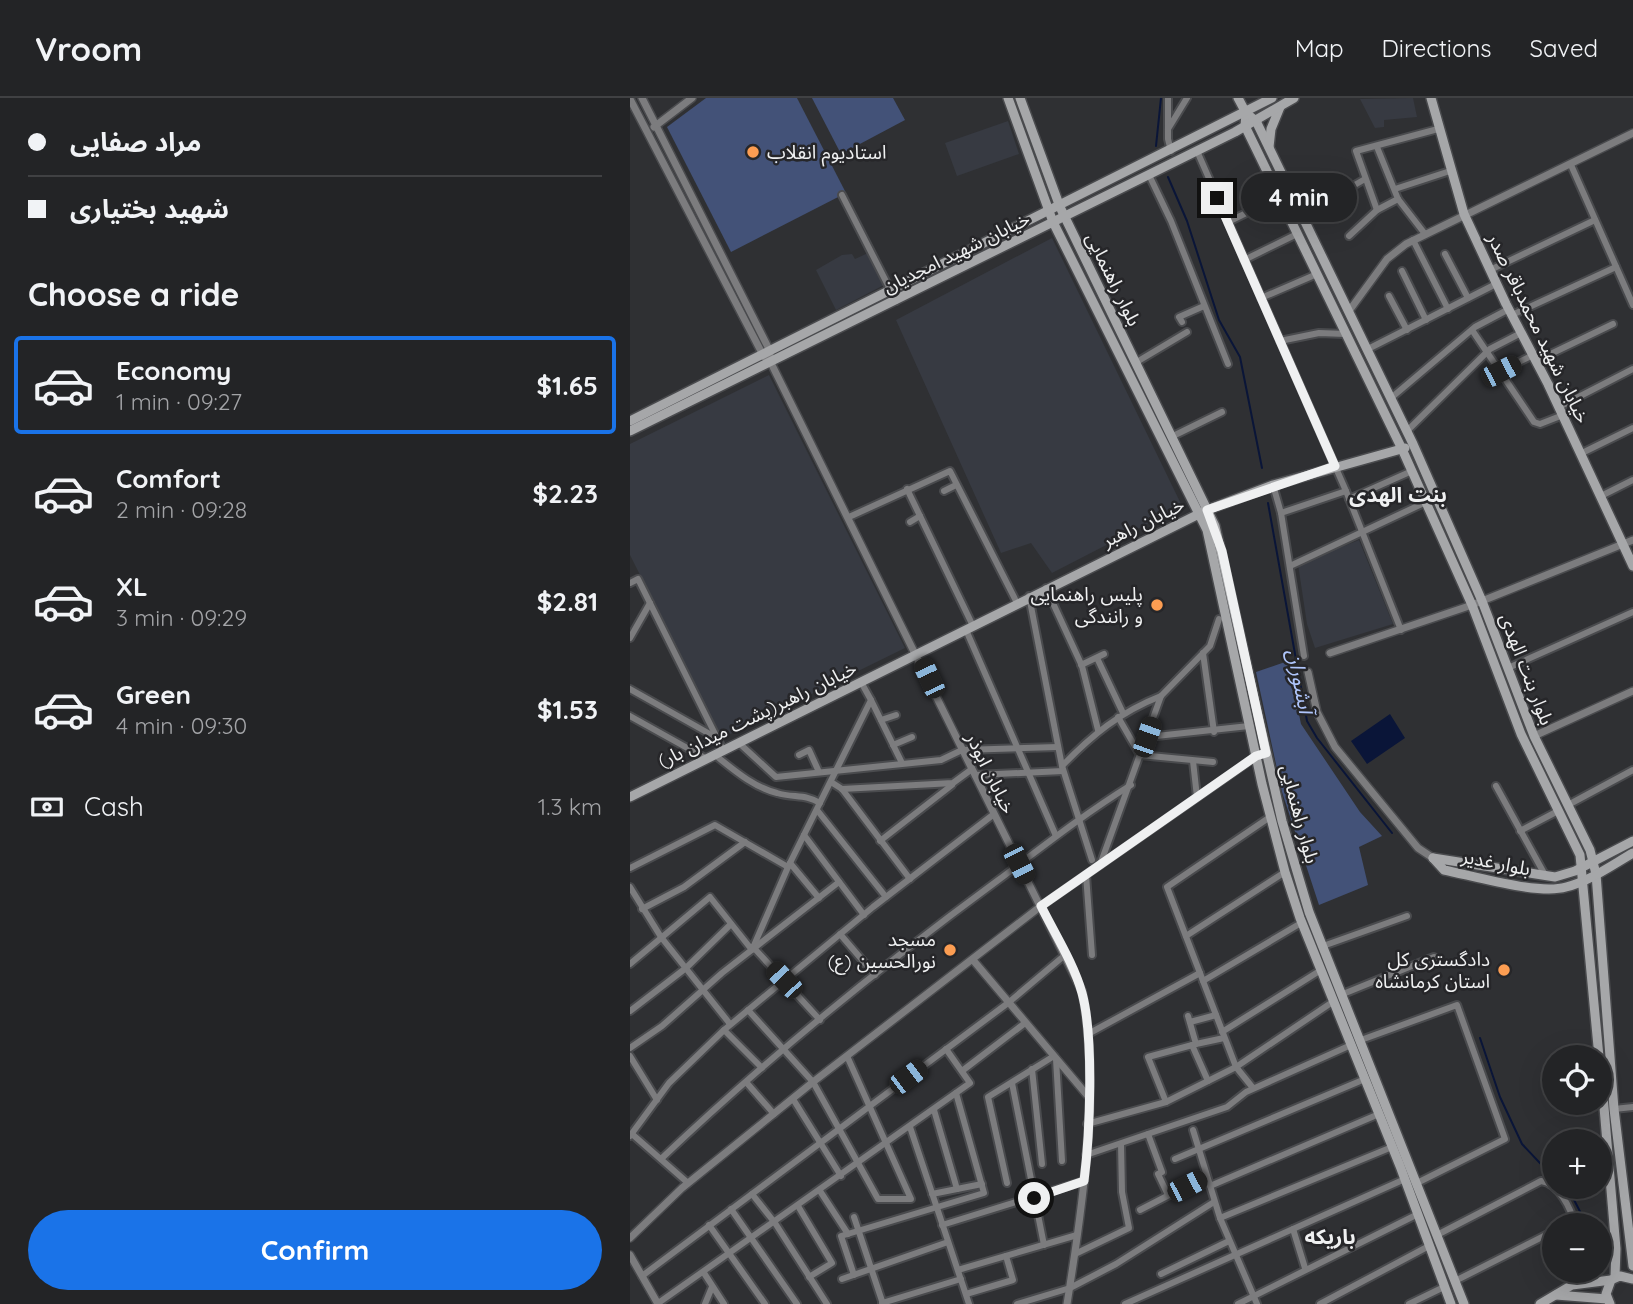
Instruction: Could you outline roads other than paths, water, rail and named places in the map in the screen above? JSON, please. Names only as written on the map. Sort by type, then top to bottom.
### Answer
[{"type":"main road","name":"بلوار راهنمایی","points":[[1008,98],[1049,212],[1222,551],[1266,753],[1294,863],[1323,946],[1464,1304]]},
{"type":"main road","name":"بلوار راهنمایی","points":[[1020,98],[1064,217],[1171,437],[1203,512],[1216,560],[1249,726],[1285,872],[1301,923],[1405,1179],[1451,1304]]},
{"type":"main road","points":[[1238,98],[1246,113],[1256,121]]},
{"type":"main road","name":"خیابان شهید امجدیان","points":[[631,426],[1272,98]]},
{"type":"main road","name":"خیابان شهید امجدیان","points":[[767,356],[896,301],[1245,127],[1294,98]]},
{"type":"main road","name":"خیابان شهید محمدباقر صدر","points":[[1431,98],[1464,214],[1580,454],[1628,542],[1633,566]]},
{"type":"main road","points":[[1269,149],[1271,129],[1281,106]]},
{"type":"main road","name":"بلوار بنت الهدی","points":[[1246,113],[1245,127],[1402,449],[1472,605],[1521,734],[1582,867],[1598,1045]]},
{"type":"main road","name":"بلوار بنت الهدی","points":[[1256,121],[1413,444],[1482,601],[1534,736],[1594,861],[1615,1109],[1633,1266]]},
{"type":"main road","points":[[1305,250],[1316,245]]},
{"type":"main road","name":"خیابان راهبر","points":[[900,663],[1029,596],[1203,512],[1273,485],[1413,444]]},
{"type":"main road","name":"خیابان راهبر(پشت میدان بار)","points":[[630,797],[900,663]]},
{"type":"main road","name":"بلوار غدیر","points":[[1433,858],[1546,877],[1568,874],[1633,841]]},
{"type":"main road","name":"بلوار غدیر","points":[[1433,858],[1444,870],[1546,889],[1564,888],[1584,881],[1633,853]]},
{"type":"main road","name":"بلوار بنت الهدی","points":[[1604,1115],[1616,1249],[1613,1279],[1606,1289],[1609,1302]]},
{"type":"main road","points":[[1613,1279],[1625,1276],[1633,1279]]},
{"type":"main road","points":[[1540,1304],[1556,1296],[1562,1289],[1584,1283]]},
{"type":"main road","points":[[1556,1296],[1609,1302]]},
{"type":"street","points":[[642,98],[767,356]]},
{"type":"street","points":[[647,132],[692,98]]},
{"type":"street","points":[[1168,98],[1171,151]]},
{"type":"street","points":[[1168,130],[1187,98]]},
{"type":"street","points":[[630,99],[767,356]]},
{"type":"street","points":[[1377,210],[1356,151],[1438,129]]},
{"type":"street","points":[[1349,312],[1387,259],[1413,240],[1633,133]]},
{"type":"street","points":[[1377,147],[1398,199],[1425,234]]},
{"type":"street","points":[[1197,151],[1346,491],[1401,630]]},
{"type":"street","points":[[1572,165],[1633,305]]},
{"type":"street","points":[[1395,188],[1450,171]]},
{"type":"street","points":[[1149,174],[1171,221],[1228,364]]},
{"type":"street","points":[[1346,190],[1365,179]]},
{"type":"street","points":[[842,195],[896,301]]},
{"type":"street","points":[[1228,222],[1279,197]]},
{"type":"street","points":[[1349,236],[1377,210],[1398,199]]},
{"type":"street","points":[[1490,270],[1595,220]]},
{"type":"street","points":[[1244,260],[1297,234]]},
{"type":"street","points":[[1413,240],[1448,309]]},
{"type":"street","points":[[1445,254],[1468,298]]},
{"type":"street","points":[[1391,398],[1472,330],[1616,267]]},
{"type":"street","points":[[1402,271],[1426,320]]},
{"type":"street","points":[[1261,299],[1317,274]]},
{"type":"street","points":[[1368,349],[1496,284]]},
{"type":"street","points":[[1389,296],[1407,330]]},
{"type":"street","points":[[1182,322],[1179,317],[1204,306]]},
{"type":"street","points":[[1501,371],[1613,324]]},
{"type":"street","points":[[1472,330],[1534,422],[1540,424],[1633,369]]},
{"type":"street","points":[[1135,363],[1187,332]]},
{"type":"street","points":[[1407,431],[1488,352],[1521,332]]},
{"type":"street","points":[[1280,341],[1319,333],[1346,334]]},
{"type":"street","name":"خیابان ابوذر","points":[[767,356],[918,654],[962,750],[1082,991],[1088,1034],[1086,1155],[1067,1304]]},
{"type":"street","points":[[1171,437],[1222,412]]},
{"type":"street","points":[[1580,454],[1633,428]]},
{"type":"street","points":[[849,517],[947,470],[1017,603]]},
{"type":"street","points":[[1349,499],[1412,471]]},
{"type":"street","points":[[1601,496],[1633,480]]},
{"type":"street","points":[[944,491],[956,485]]},
{"type":"street","points":[[1273,485],[1281,513],[1304,656]]},
{"type":"street","points":[[907,489],[970,628],[1056,836]]},
{"type":"street","points":[[1281,513],[1346,491]]},
{"type":"street","points":[[1290,566],[1426,502]]},
{"type":"street","points":[[910,522],[920,516]]},
{"type":"street","points":[[1330,653],[1472,605],[1628,542]]},
{"type":"street","points":[[630,583],[638,579],[650,603],[717,739],[715,755]]},
{"type":"street","points":[[1046,588],[1081,665],[1098,730]]},
{"type":"street","points":[[1029,596],[1062,768],[1092,860]]},
{"type":"street","points":[[630,638],[650,603]]},
{"type":"street","points":[[1508,668],[1633,611]]},
{"type":"street","points":[[880,841],[953,783],[973,772],[1028,772],[1062,768],[1098,730],[1120,715],[1161,696],[1210,646],[1219,619]]},
{"type":"street","points":[[1203,653],[1214,732]]},
{"type":"street","points":[[1081,665],[1101,656],[1120,715],[1140,755]]},
{"type":"street","points":[[1308,672],[1317,712],[1335,747],[1418,848],[1433,858]]},
{"type":"street","points":[[861,682],[902,764]]},
{"type":"street","points":[[630,689],[717,739]]},
{"type":"street","points":[[1534,736],[1633,691]]},
{"type":"street","points":[[1100,865],[1161,696]]},
{"type":"street","points":[[753,949],[789,865],[871,700]]},
{"type":"street","points":[[881,720],[895,715]]},
{"type":"street","points":[[631,718],[715,755],[758,786],[778,794],[810,796],[820,803]]},
{"type":"street","points":[[1147,737],[1214,732],[1249,726]]},
{"type":"street","points":[[893,745],[912,737]]},
{"type":"street","points":[[739,743],[776,777],[941,760],[962,750],[1058,747]]},
{"type":"street","points":[[799,755],[809,750],[819,772]]},
{"type":"street","points":[[630,1238],[688,1183],[813,1082],[1041,906],[1256,756],[1266,753]]},
{"type":"street","points":[[1140,755],[1213,762]]},
{"type":"street","points":[[1193,761],[1197,797]]},
{"type":"street","points":[[1569,805],[1633,770]]},
{"type":"street","points":[[831,782],[842,789],[910,879]]},
{"type":"street","points":[[842,789],[953,783]]},
{"type":"street","points":[[661,1159],[784,1049],[875,975],[1078,819],[1131,785]]},
{"type":"street","points":[[1496,786],[1546,877]]},
{"type":"street","points":[[817,810],[886,897]]},
{"type":"street","points":[[1520,831],[1558,811]]},
{"type":"street","points":[[688,1183],[631,1135],[689,1060],[840,934],[994,814]]},
{"type":"street","points":[[1261,1094],[1236,1067],[1167,887],[1270,817]]},
{"type":"street","points":[[630,867],[712,826],[789,865],[819,898]]},
{"type":"street","points":[[804,835],[864,915]]},
{"type":"street","points":[[642,909],[684,887],[745,842]]},
{"type":"street","points":[[1186,936],[1285,872]]},
{"type":"street","points":[[1086,875],[1093,956]]},
{"type":"street","points":[[630,1048],[662,1026],[703,989],[839,881]]},
{"type":"street","points":[[630,887],[661,937],[730,1024]]},
{"type":"street","points":[[631,962],[710,897],[753,949],[820,1020]]},
{"type":"street","points":[[1323,946],[1407,916]]},
{"type":"street","points":[[1203,981],[1301,923]]},
{"type":"street","points":[[630,1011],[686,968],[731,924]]},
{"type":"street","points":[[840,934],[875,975]]},
{"type":"street","points":[[642,1276],[1008,1003],[1065,955]]},
{"type":"street","points":[[1343,994],[1434,957]]},
{"type":"street","points":[[973,960],[1088,1095]]},
{"type":"street","points":[[1166,1102],[1148,1057],[1223,1035],[1321,970]]},
{"type":"street","points":[[1088,1034],[1200,973]]},
{"type":"street","points":[[1087,1124],[1166,1102],[1236,1067],[1334,1000]]},
{"type":"street","points":[[1361,1040],[1457,1005],[1505,1139],[1417,1183]]},
{"type":"street","points":[[748,1010],[813,1082],[841,1127],[878,1199],[911,1199],[888,1142],[847,1056]]},
{"type":"street","points":[[1208,1081],[1194,1044],[1189,1019],[1216,1015]]},
{"type":"street","points":[[962,1071],[1025,1023]]},
{"type":"street","points":[[724,1030],[762,1068]]},
{"type":"street","points":[[1086,1155],[1227,1107],[1255,1087],[1351,1045]]},
{"type":"street","points":[[630,1255],[657,1304],[910,1128],[970,1083],[946,1049]]},
{"type":"street","points":[[630,1056],[657,1100]]},
{"type":"street","points":[[1007,1183],[988,1097],[1055,1058]]},
{"type":"street","points":[[1055,1058],[1062,1161]]},
{"type":"street","points":[[1032,1069],[1042,1164]]},
{"type":"street","points":[[1175,1159],[1365,1079]]},
{"type":"street","points":[[746,1082],[774,1114]]},
{"type":"street","points":[[1012,1083],[1044,1245]]},
{"type":"street","points":[[845,1235],[984,1193],[957,1093]]},
{"type":"street","points":[[793,1099],[841,1176]]},
{"type":"street","points":[[1615,1109],[1633,1108]]},
{"type":"street","points":[[934,1110],[957,1189]]},
{"type":"street","points":[[1209,1186],[1379,1114]]},
{"type":"street","points":[[910,1128],[969,1304]]},
{"type":"street","points":[[1193,1130],[1214,1202],[1255,1300]]},
{"type":"street","points":[[1148,1134],[1162,1172],[1158,1174],[1168,1195]]},
{"type":"street","points":[[1074,1254],[1129,1228],[1122,1192],[1121,1143]]},
{"type":"street","points":[[1220,1218],[1392,1147]]},
{"type":"street","points":[[1140,1210],[1206,1176]]},
{"type":"street","points":[[1125,1304],[1405,1179]]},
{"type":"street","points":[[942,1225],[1084,1181]]},
{"type":"street","points":[[1437,1235],[1541,1181],[1553,1186],[1569,1213]]},
{"type":"street","points":[[932,1194],[982,1184]]},
{"type":"street","points":[[820,1191],[845,1235],[854,1275]]},
{"type":"street","points":[[752,1194],[775,1223],[827,1304]]},
{"type":"street","points":[[1017,1304],[1070,1287],[1116,1264],[1214,1202]]},
{"type":"street","points":[[798,1206],[832,1263],[809,1277]]},
{"type":"street","points":[[731,1209],[797,1304]]},
{"type":"street","points":[[1238,1304],[1255,1300],[1305,1268],[1418,1214]]},
{"type":"street","points":[[855,1217],[882,1304],[961,1279]]},
{"type":"street","points":[[709,1225],[765,1304]]},
{"type":"street","points":[[1293,1229],[1305,1268]]},
{"type":"street","points":[[958,1270],[1077,1235]]},
{"type":"street","points":[[1455,1281],[1542,1237]]},
{"type":"street","points":[[1161,1275],[1229,1241]]},
{"type":"street","points":[[842,1279],[948,1242]]},
{"type":"street","points":[[1320,1304],[1429,1246]]},
{"type":"street","points":[[966,1294],[1013,1280],[1006,1256]]},
{"type":"street","points":[[704,1273],[724,1304]]},
{"type":"street","points":[[705,1304],[712,1287]]},
{"type":"street","points":[[1409,1304],[1444,1287]]},
{"type":"waterway","name":"آبشوران","points":[[1156,146],[1161,98]]},
{"type":"waterway","name":"آبشوران","points":[[1168,177],[1187,221],[1219,320],[1240,357],[1262,468]]},
{"type":"waterway","name":"آبشوران","points":[[1268,503],[1307,721],[1317,738],[1392,833]]},
{"type":"waterway","name":"آبشوران","points":[[1480,1038],[1500,1097],[1522,1144],[1542,1165]]},
{"type":"waterway","name":"آبشوران","points":[[1574,1199],[1581,1213]]},
{"type":"place","name":"استادیوم انقلاب","points":[[753,152]]},
{"type":"place","name":"پلیس راهنمایی و رانندگی","points":[[1157,605]]},
{"type":"place","name":"مسجد نورالحسین (ع)","points":[[950,950]]},
{"type":"place","name":"دادگستری کل استان کرمانشاه","points":[[1504,970]]},
{"type":"district","name":"بنت الهدی","points":[[1398,494]]},
{"type":"district","name":"باریکه","points":[[1330,1236]]}]
